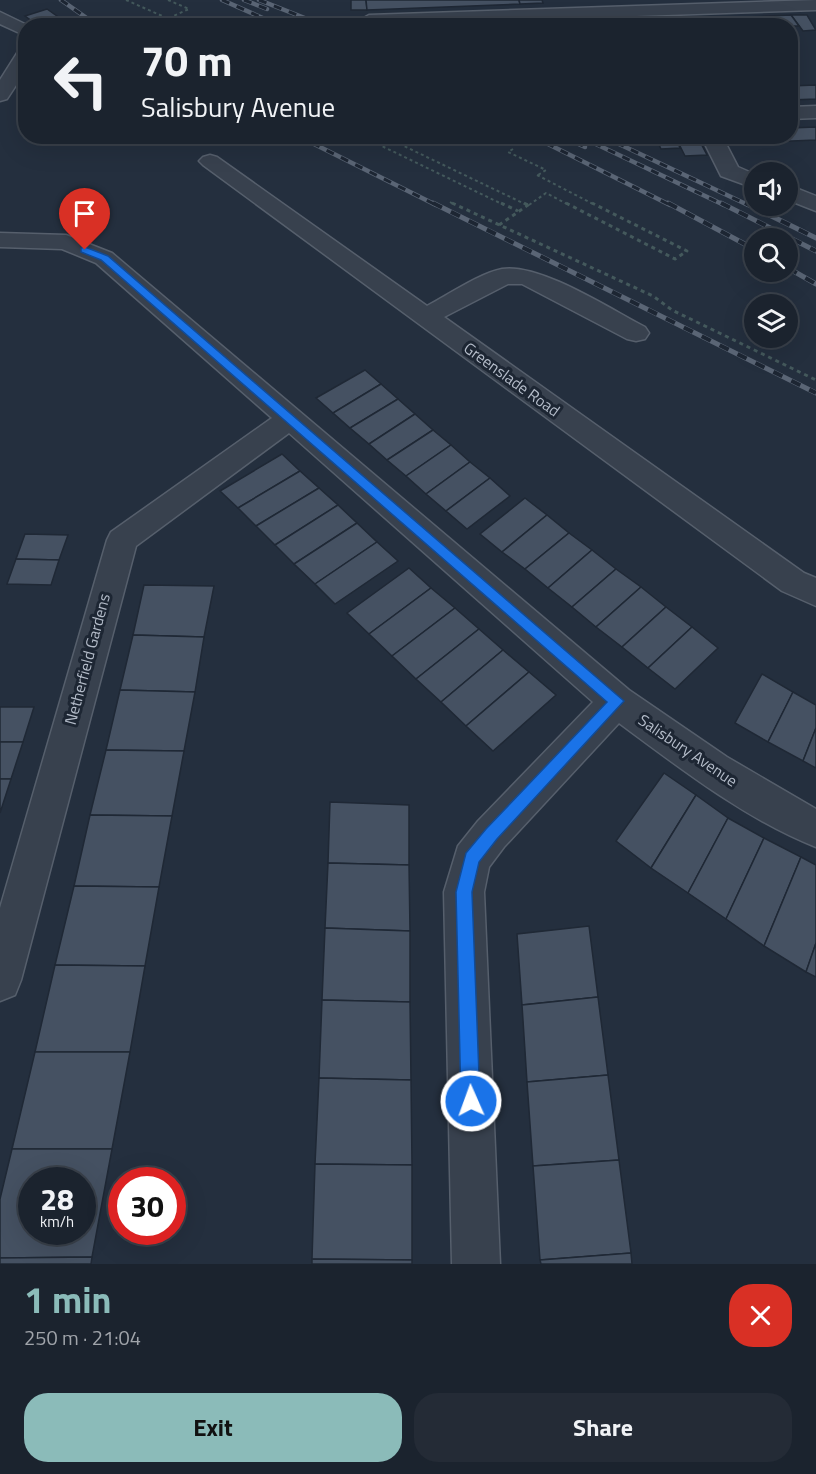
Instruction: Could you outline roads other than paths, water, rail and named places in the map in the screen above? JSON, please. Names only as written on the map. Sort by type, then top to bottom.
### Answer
[{"type":"street","points":[[429,18],[816,5]]},
{"type":"street","points":[[0,18],[18,27]]},
{"type":"street","points":[[0,95],[18,67]]},
{"type":"street","points":[[798,113],[816,112]]},
{"type":"street","points":[[715,144],[729,171],[744,178]]},
{"type":"street","name":"Greenslade Road","points":[[210,161],[793,582],[816,593]]},
{"type":"street","points":[[798,196],[816,204]]},
{"type":"street","name":"Salisbury Avenue","points":[[0,240],[66,243],[104,258],[617,701],[700,762],[816,829]]},
{"type":"street","points":[[425,317],[504,276],[524,277],[540,282],[636,333]]},
{"type":"street","name":"Netherfield Gardens","points":[[0,980],[122,540],[269,432],[292,419]]},
{"type":"street","points":[[476,1264],[464,892],[472,859],[491,834],[617,701]]},
{"type":"railway","points":[[61,0],[87,18]]},
{"type":"railway","points":[[222,0],[263,18]]},
{"type":"railway","points":[[244,0],[267,9]]},
{"type":"railway","points":[[259,0],[305,18]]},
{"type":"railway","points":[[314,144],[436,205]]},
{"type":"railway","points":[[548,144],[670,205]]},
{"type":"railway","points":[[578,144],[585,147]]},
{"type":"railway","points":[[596,144],[724,205]]},
{"type":"railway","points":[[619,144],[744,203]]},
{"type":"railway","points":[[433,203],[816,393]]},
{"type":"railway","points":[[668,203],[744,244]]},
{"type":"railway","points":[[721,203],[816,251]]},
{"type":"railway","points":[[771,216],[816,238]]},
{"type":"railway","points":[[798,274],[816,284]]}]
